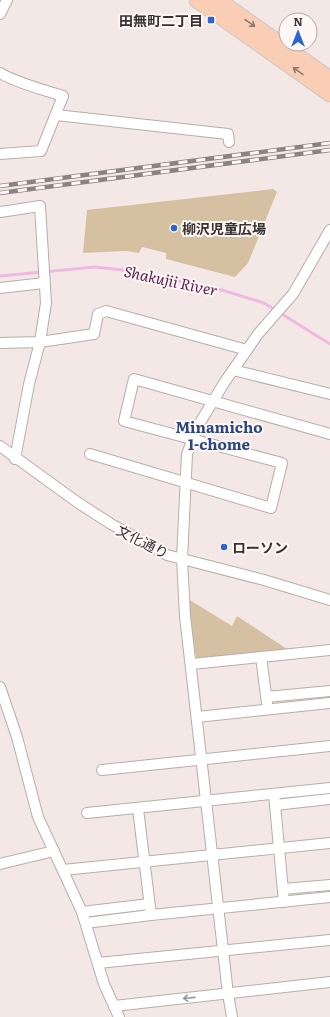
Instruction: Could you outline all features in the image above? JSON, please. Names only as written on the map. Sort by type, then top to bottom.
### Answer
[{"type":"main road","points":[[197,0],[330,94]]},
{"type":"main road","points":[[218,0],[330,79]]},
{"type":"street","points":[[0,14],[7,0]]},
{"type":"street","points":[[0,73],[16,82],[63,96],[41,151],[0,154]]},
{"type":"street","points":[[56,115],[228,134],[229,142]]},
{"type":"street","points":[[0,212],[40,206],[46,303],[40,342],[29,384],[15,458]]},
{"type":"street","points":[[232,1017],[218,909],[192,664],[185,616],[182,559],[187,454],[198,426],[212,402],[258,334],[293,294],[330,230]]},
{"type":"street","points":[[0,288],[44,283]]},
{"type":"street","points":[[0,343],[40,342],[94,334],[98,314],[106,311],[247,350]]},
{"type":"street","points":[[234,370],[330,394]]},
{"type":"street","points":[[90,454],[271,508],[282,463],[124,421],[134,378],[212,402],[278,418],[330,434]]},
{"type":"street","name":"文化通り","points":[[0,446],[111,524],[167,555],[330,600]]},
{"type":"street","points":[[192,664],[330,650]]},
{"type":"street","points":[[261,657],[267,710]]},
{"type":"street","points":[[0,688],[19,744],[38,817],[82,912],[98,963],[119,1017]]},
{"type":"street","points":[[266,697],[330,691]]},
{"type":"street","points":[[197,717],[330,703]]},
{"type":"street","points":[[102,770],[330,746]]},
{"type":"street","points":[[87,813],[138,809],[330,788]]},
{"type":"street","points":[[274,794],[284,902]]},
{"type":"street","points":[[275,805],[330,799]]},
{"type":"street","points":[[138,809],[143,862],[151,915]]},
{"type":"street","points":[[63,870],[330,843]]},
{"type":"street","points":[[0,864],[54,851]]},
{"type":"street","points":[[283,889],[330,885]]},
{"type":"street","points":[[86,923],[330,897]]},
{"type":"street","points":[[82,912],[149,904]]},
{"type":"street","points":[[98,963],[223,949],[330,940]]},
{"type":"street","points":[[114,1006],[330,982]]},
{"type":"shaded area","name":"柳沢児童広場","points":[[273,189],[277,192],[248,263],[235,277],[166,259],[166,253],[142,247],[139,253],[126,251],[83,253],[87,210]]},
{"type":"shaded area","points":[[188,599],[232,626],[237,616],[290,651],[196,658]]},
{"type":"waterway","name":"Shakujii River","points":[[0,276],[95,267],[123,270],[222,290],[264,303],[330,344]]},
{"type":"railway","points":[[0,186],[330,143]]},
{"type":"railway","points":[[0,193],[330,150]]},
{"type":"place","name":"田無町二丁目","points":[[211,20]]},
{"type":"place","name":"柳沢児童広場","points":[[174,228]]},
{"type":"place","name":"ローソン","points":[[224,547]]},
{"type":"district","name":"Minamicho 1-chome","points":[[219,434]]}]
